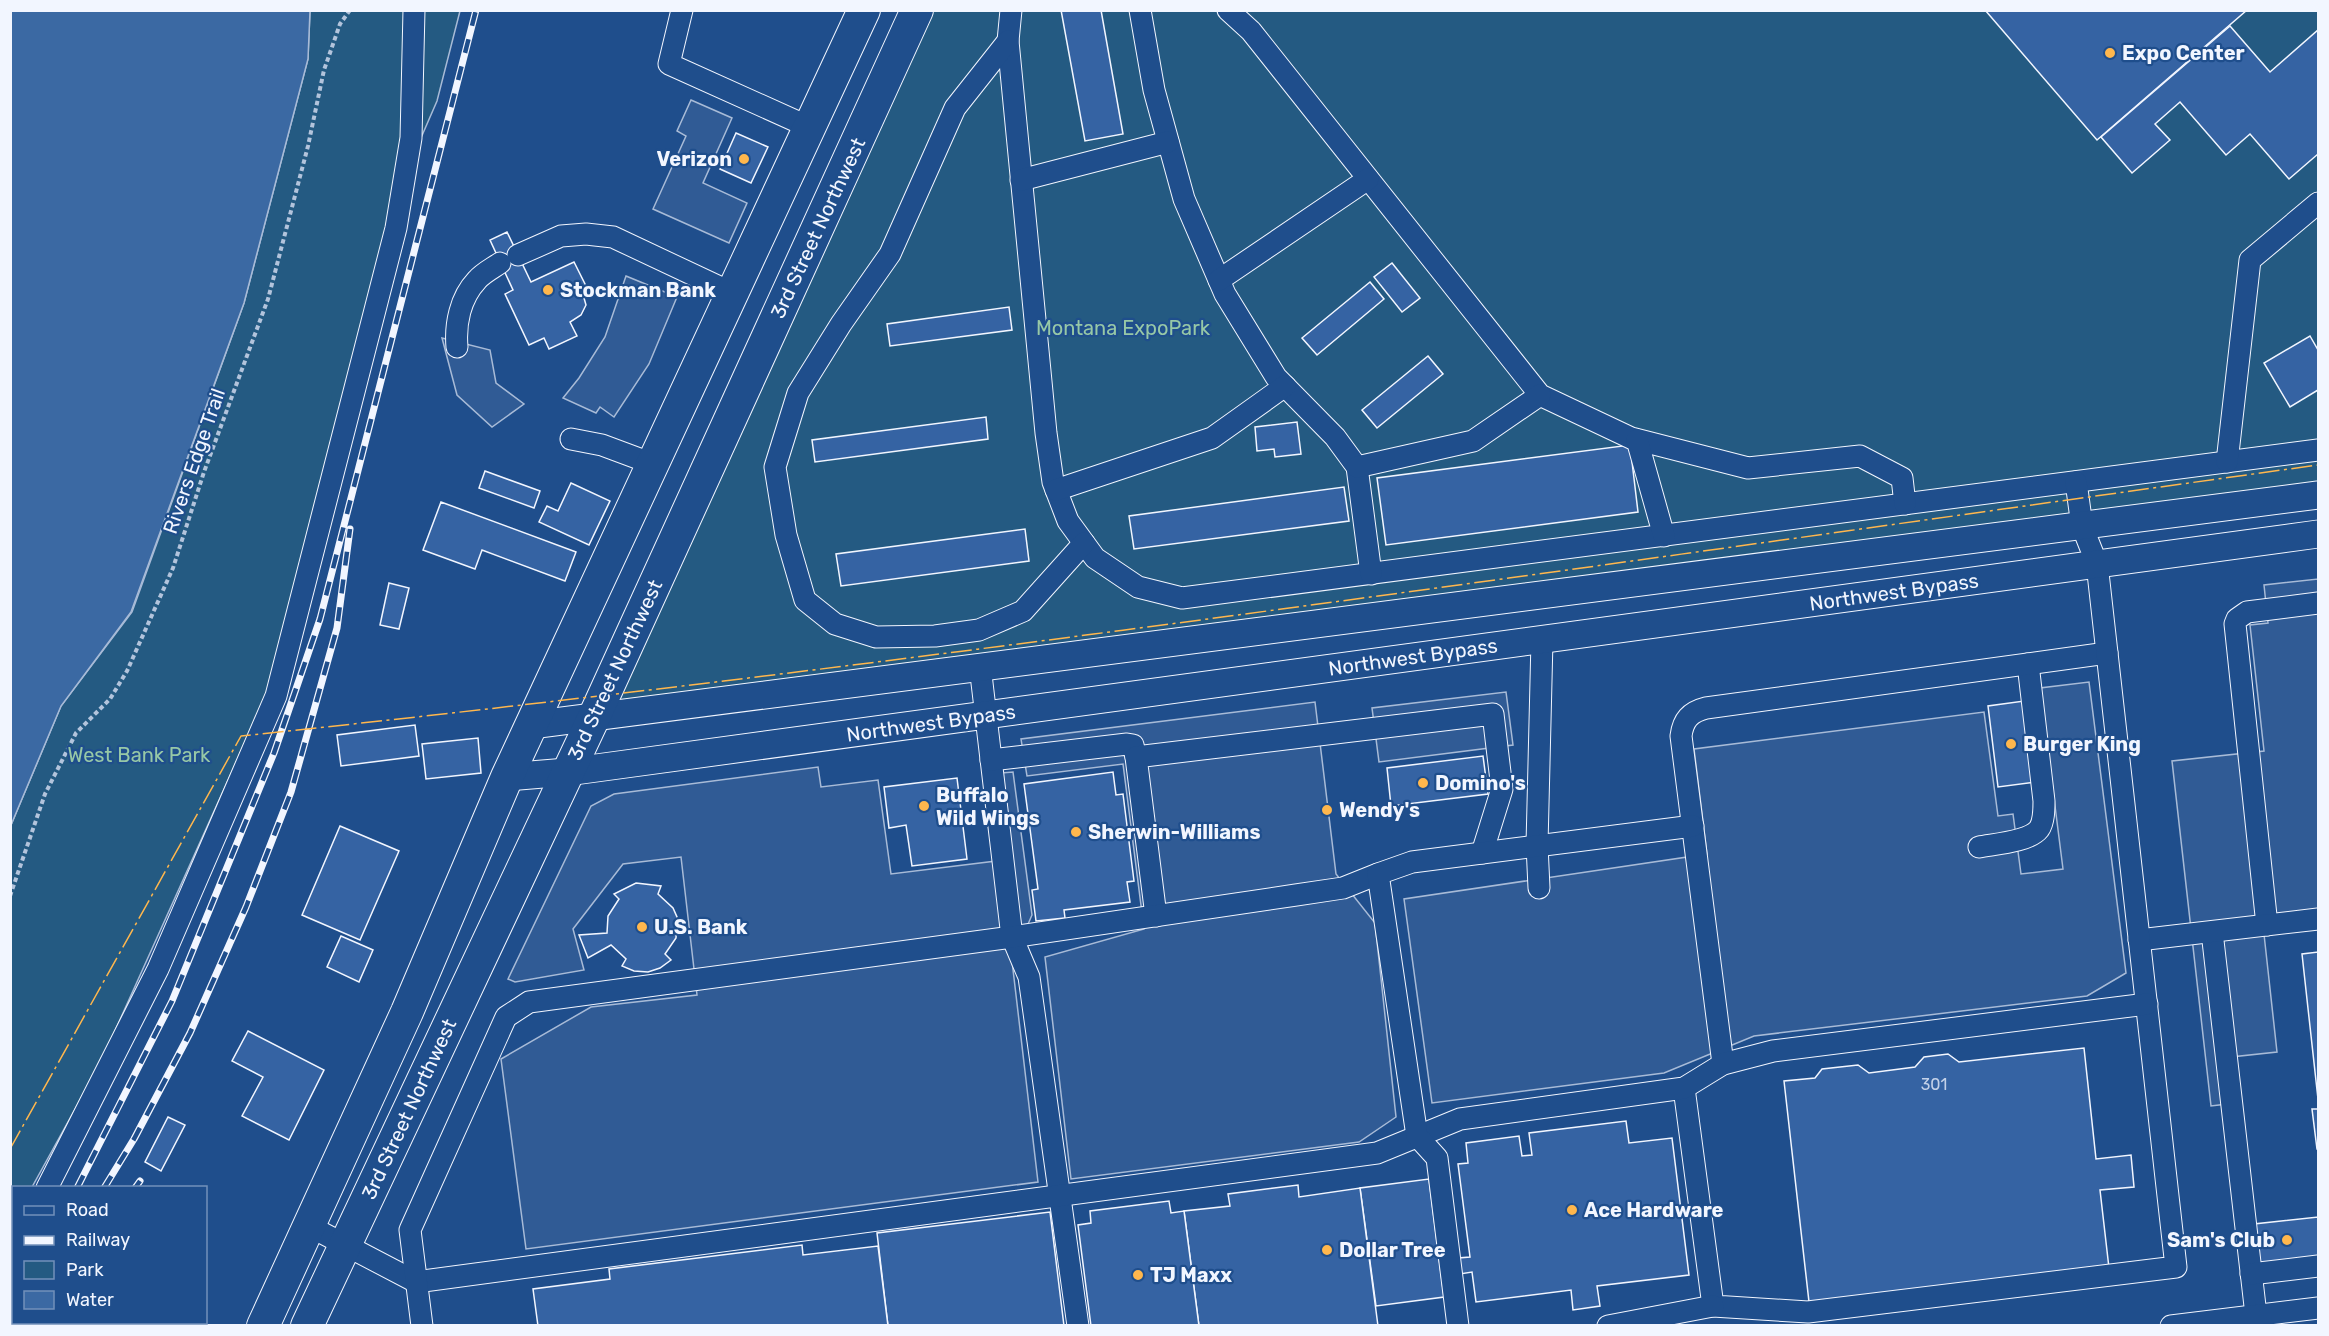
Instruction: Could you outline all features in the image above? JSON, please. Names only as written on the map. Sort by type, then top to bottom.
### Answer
[{"type":"highway","points":[[263,1326],[407,1012],[507,777],[864,10]]},
{"type":"highway","name":"3rd Street Northwest","points":[[307,1326],[595,715],[917,10]]},
{"type":"main road","name":"Northwest Bypass","points":[[531,725],[2319,495]]},
{"type":"main road","name":"Northwest Bypass","points":[[507,777],[567,772],[2319,534]]},
{"type":"street","points":[[48,1186],[158,969],[276,696],[396,228],[411,138],[414,10]]},
{"type":"street","points":[[682,10],[669,64],[809,126]]},
{"type":"street","points":[[1011,10],[1008,41],[1021,180],[1046,433],[1056,490],[1068,521],[1095,558],[1138,587],[1182,598],[2319,450]]},
{"type":"street","points":[[1140,10],[1154,90],[1184,199],[1225,294],[1276,377],[1335,437],[1357,467],[1371,574]]},
{"type":"street","points":[[1228,10],[1251,31],[1540,395],[1637,440],[1748,468],[1860,456],[1902,478],[1905,504]]},
{"type":"street","points":[[1008,41],[955,108],[890,254],[841,324],[798,393],[775,467],[786,535],[805,600],[835,624],[876,637],[934,636],[979,630],[1023,610],[1084,543]]},
{"type":"street","points":[[1021,180],[1168,142]]},
{"type":"street","points":[[1219,280],[1368,179]]},
{"type":"street","points":[[2227,462],[2250,260],[2319,203]]},
{"type":"street","points":[[457,347],[455,329],[463,302],[477,279],[509,259],[561,236],[586,234],[613,237],[732,293]]},
{"type":"street","points":[[1056,490],[1212,438],[1285,386]]},
{"type":"street","points":[[1357,467],[1473,441],[1540,395]]},
{"type":"street","points":[[571,439],[602,445],[652,464]]},
{"type":"street","points":[[1637,440],[1664,536]]},
{"type":"street","points":[[1608,1326],[1713,1306],[1808,1312],[2176,1267],[2097,564],[2082,526],[2076,482]]},
{"type":"street","points":[[2267,925],[2235,624],[2247,612],[2319,603]]},
{"type":"street","points":[[1539,888],[1537,845],[1542,640]]},
{"type":"street","points":[[1723,1064],[1681,736],[1685,720],[1698,710],[2107,653]]},
{"type":"street","points":[[1979,847],[2025,838],[2039,829],[2044,814],[2028,664]]},
{"type":"street","points":[[980,666],[1012,937],[1029,977],[1078,1326]]},
{"type":"street","points":[[1136,757],[1492,714],[1502,789],[1482,853]]},
{"type":"street","points":[[991,760],[1133,745],[1156,916]]},
{"type":"street","points":[[422,1326],[410,1230],[506,1017],[530,1002],[1012,937],[1343,888],[1412,862],[1693,826]]},
{"type":"street","points":[[1378,874],[1417,1136],[1437,1158],[1458,1326]]},
{"type":"street","points":[[2139,940],[2319,919]]},
{"type":"street","points":[[2212,932],[2256,1315]]},
{"type":"street","points":[[309,1226],[416,1282],[1377,1153],[1460,1119],[1684,1088],[1723,1064],[1773,1051],[2147,1004]]},
{"type":"street","points":[[1684,1088],[1713,1306]]},
{"type":"street","points":[[2251,1274],[2319,1266]]},
{"type":"street","points":[[2171,1326],[2319,1308]]},
{"type":"path","name":"Rivers Edge Trail","points":[[10,896],[45,794],[76,733],[110,699],[127,671],[173,568],[204,472],[268,298],[308,147],[324,70],[340,24],[350,10]]},
{"type":"green space","name":"West Bank Park","points":[[310,11],[460,11],[437,101],[397,193],[271,685],[100,1064],[33,1186],[12,1186],[11,1227],[11,825],[61,706],[132,612],[244,303],[308,59]]},
{"type":"green space","name":"Montana ExpoPark","points":[[918,11],[2318,11],[2318,495],[595,715]]},
{"type":"shaded area","points":[[691,100],[732,118],[703,183],[747,203],[729,243],[653,209],[686,136],[677,131]]},
{"type":"shaded area","points":[[626,276],[677,297],[649,364],[614,417],[600,407],[596,413],[563,398],[579,378],[605,337]]},
{"type":"shaded area","points":[[442,338],[490,350],[496,383],[524,404],[492,427],[457,395]]},
{"type":"shaded area","points":[[2318,579],[2318,910],[2262,916],[2277,1052],[2222,1058],[2227,1104],[2211,1106],[2172,761],[2264,751],[2250,625],[2268,623],[2264,585]]},
{"type":"shaded area","points":[[2089,682],[2126,973],[2087,996],[1754,1036],[1664,1073],[1432,1103],[1404,899],[1707,854],[1694,749],[1984,712],[1998,816],[2013,814],[2021,874],[2063,869],[2040,688]]},
{"type":"shaded area","points":[[1506,692],[1513,745],[1379,762],[1372,708]]},
{"type":"shaded area","points":[[1315,702],[1336,874],[1375,923],[1396,1117],[1359,1142],[1071,1179],[1045,957],[1144,929],[1123,764],[1027,776],[1021,739]]},
{"type":"shaded area","points":[[818,767],[821,787],[878,780],[891,874],[1012,859],[1001,773],[1013,772],[1032,915],[1012,961],[1038,1182],[526,1249],[501,1059],[591,1007],[697,995],[681,857],[623,864],[573,929],[584,970],[515,982],[508,979],[591,806],[614,794]]},
{"type":"water","points":[[11,10],[310,11],[308,59],[244,303],[131,612],[61,706],[11,825]]},
{"type":"building","points":[[1061,10],[1101,10],[1123,134],[1085,141]]},
{"type":"building","name":"Expo Center","points":[[1985,10],[2247,10],[2097,140]]},
{"type":"building","points":[[2230,26],[2270,72],[2318,30],[2318,154],[2289,179],[2250,134],[2226,155],[2180,102],[2155,124],[2170,140],[2132,173],[2101,137]]},
{"type":"building","points":[[736,133],[768,147],[751,183],[720,169]]},
{"type":"building","name":"Stockman Bank","points":[[507,232],[531,282],[574,262],[587,288],[582,291],[586,305],[581,315],[570,322],[577,336],[549,349],[544,338],[529,345],[505,294],[513,290],[490,240]]},
{"type":"building","points":[[1392,263],[1420,298],[1402,312],[1374,277]]},
{"type":"building","points":[[1370,282],[1384,299],[1317,355],[1302,338]]},
{"type":"building","points":[[1009,307],[1012,330],[890,346],[887,324]]},
{"type":"building","points":[[2310,336],[2318,350],[2318,390],[2290,407],[2264,363]]},
{"type":"building","points":[[1428,356],[1443,374],[1377,428],[1362,410]]},
{"type":"building","points":[[986,417],[988,439],[815,462],[812,440]]},
{"type":"building","points":[[1297,422],[1301,454],[1275,457],[1274,449],[1257,451],[1255,427]]},
{"type":"building","points":[[1630,445],[1638,512],[1386,545],[1377,478]]},
{"type":"building","points":[[485,471],[540,491],[534,508],[479,488]]},
{"type":"building","points":[[571,483],[610,501],[589,545],[539,522],[547,506],[558,511]]},
{"type":"building","points":[[1344,487],[1349,521],[1134,549],[1129,516]]},
{"type":"building","points":[[441,502],[576,552],[565,581],[482,550],[475,569],[423,550]]},
{"type":"building","points":[[1025,529],[1029,561],[841,586],[836,554]]},
{"type":"building","points":[[389,583],[409,588],[399,629],[380,625]]},
{"type":"building","name":"Burger King","points":[[2024,701],[2035,782],[1998,787],[1988,706]]},
{"type":"building","points":[[415,725],[419,756],[341,766],[337,735]]},
{"type":"building","points":[[478,738],[481,773],[426,779],[422,744]]},
{"type":"building","points":[[1483,756],[1488,794],[1391,806],[1387,768]]},
{"type":"building","points":[[1113,772],[1116,795],[1123,794],[1134,881],[1127,882],[1130,902],[1064,910],[1065,918],[1036,921],[1032,890],[1038,889],[1024,784]]},
{"type":"building","name":"Buffalo Wild Wings","points":[[957,778],[967,859],[912,866],[906,825],[889,828],[884,787]]},
{"type":"building","points":[[340,826],[399,851],[360,940],[302,915]]},
{"type":"building","name":"U.S. Bank","points":[[636,883],[661,886],[658,894],[673,908],[677,917],[676,938],[665,954],[671,960],[660,968],[648,972],[634,971],[622,966],[626,959],[611,945],[588,958],[579,935],[607,933],[608,916],[619,899],[614,894]]},
{"type":"building","points":[[341,936],[373,950],[359,982],[327,967]]},
{"type":"building","points":[[2318,952],[2318,1099],[2302,954]]},
{"type":"building","points":[[248,1031],[324,1070],[289,1140],[242,1116],[263,1077],[232,1061]]},
{"type":"building","points":[[2084,1048],[2096,1159],[2131,1155],[2134,1187],[2100,1190],[2109,1268],[1809,1302],[1784,1081],[1815,1078],[1822,1069],[1858,1065],[1869,1073],[1915,1067],[1924,1057],[1948,1054],[1959,1062]]},
{"type":"building","points":[[2312,1109],[2318,1109],[2318,1149],[2317,1149]]},
{"type":"building","points":[[168,1117],[185,1125],[161,1171],[145,1162]]},
{"type":"building","name":"Ace Hardware","points":[[1626,1121],[1629,1143],[1672,1138],[1689,1275],[1597,1286],[1600,1306],[1573,1310],[1571,1290],[1476,1302],[1472,1272],[1460,1274],[1458,1258],[1470,1257],[1458,1164],[1468,1163],[1466,1143],[1519,1136],[1522,1156],[1532,1155],[1529,1133]]},
{"type":"building","points":[[1429,1179],[1444,1297],[1376,1306],[1360,1188]]},
{"type":"building","points":[[1298,1185],[1299,1197],[1360,1188],[1378,1326],[1199,1326],[1184,1211],[1230,1206],[1228,1194]]},
{"type":"building","name":"TJ Maxx","points":[[1169,1201],[1171,1213],[1184,1211],[1199,1326],[1091,1326],[1078,1225],[1091,1223],[1090,1211]]},
{"type":"building","points":[[1050,1212],[1064,1326],[888,1326],[877,1233]]},
{"type":"building","name":"Sam's Club","points":[[2318,1217],[2318,1256],[2259,1263],[2254,1224]]},
{"type":"building","points":[[802,1245],[803,1255],[878,1246],[888,1326],[538,1326],[533,1289],[610,1279],[609,1269]]},
{"type":"building","points":[[60,1324],[140,1324],[140,1326],[59,1326]]},
{"type":"railway","points":[[78,1186],[172,1001],[274,753],[320,619],[476,10]]},
{"type":"railway","points":[[105,1186],[134,1139],[190,1033],[246,907],[291,792],[337,628],[350,529]]},
{"type":"railway","points":[[136,1186],[140,1181]]},
{"type":"power","points":[[10,1149],[241,736],[762,676],[1021,643],[1540,574],[2318,465]]},
{"type":"place","name":"Expo Center","points":[[2110,53]]},
{"type":"place","name":"Verizon","points":[[744,159]]},
{"type":"place","name":"Stockman Bank","points":[[548,290]]},
{"type":"place","name":"Burger King","points":[[2011,744]]},
{"type":"place","name":"Domino's","points":[[1423,783]]},
{"type":"place","name":"Buffalo Wild Wings","points":[[924,806]]},
{"type":"place","name":"Wendy's","points":[[1327,810]]},
{"type":"place","name":"Sherwin-Williams","points":[[1076,832]]},
{"type":"place","name":"U.S. Bank","points":[[642,927]]},
{"type":"place","name":"Ace Hardware","points":[[1572,1210]]},
{"type":"place","name":"Sam's Club","points":[[2287,1240]]},
{"type":"place","name":"Dollar Tree","points":[[1327,1250]]},
{"type":"place","name":"TJ Maxx","points":[[1138,1275]]}]
